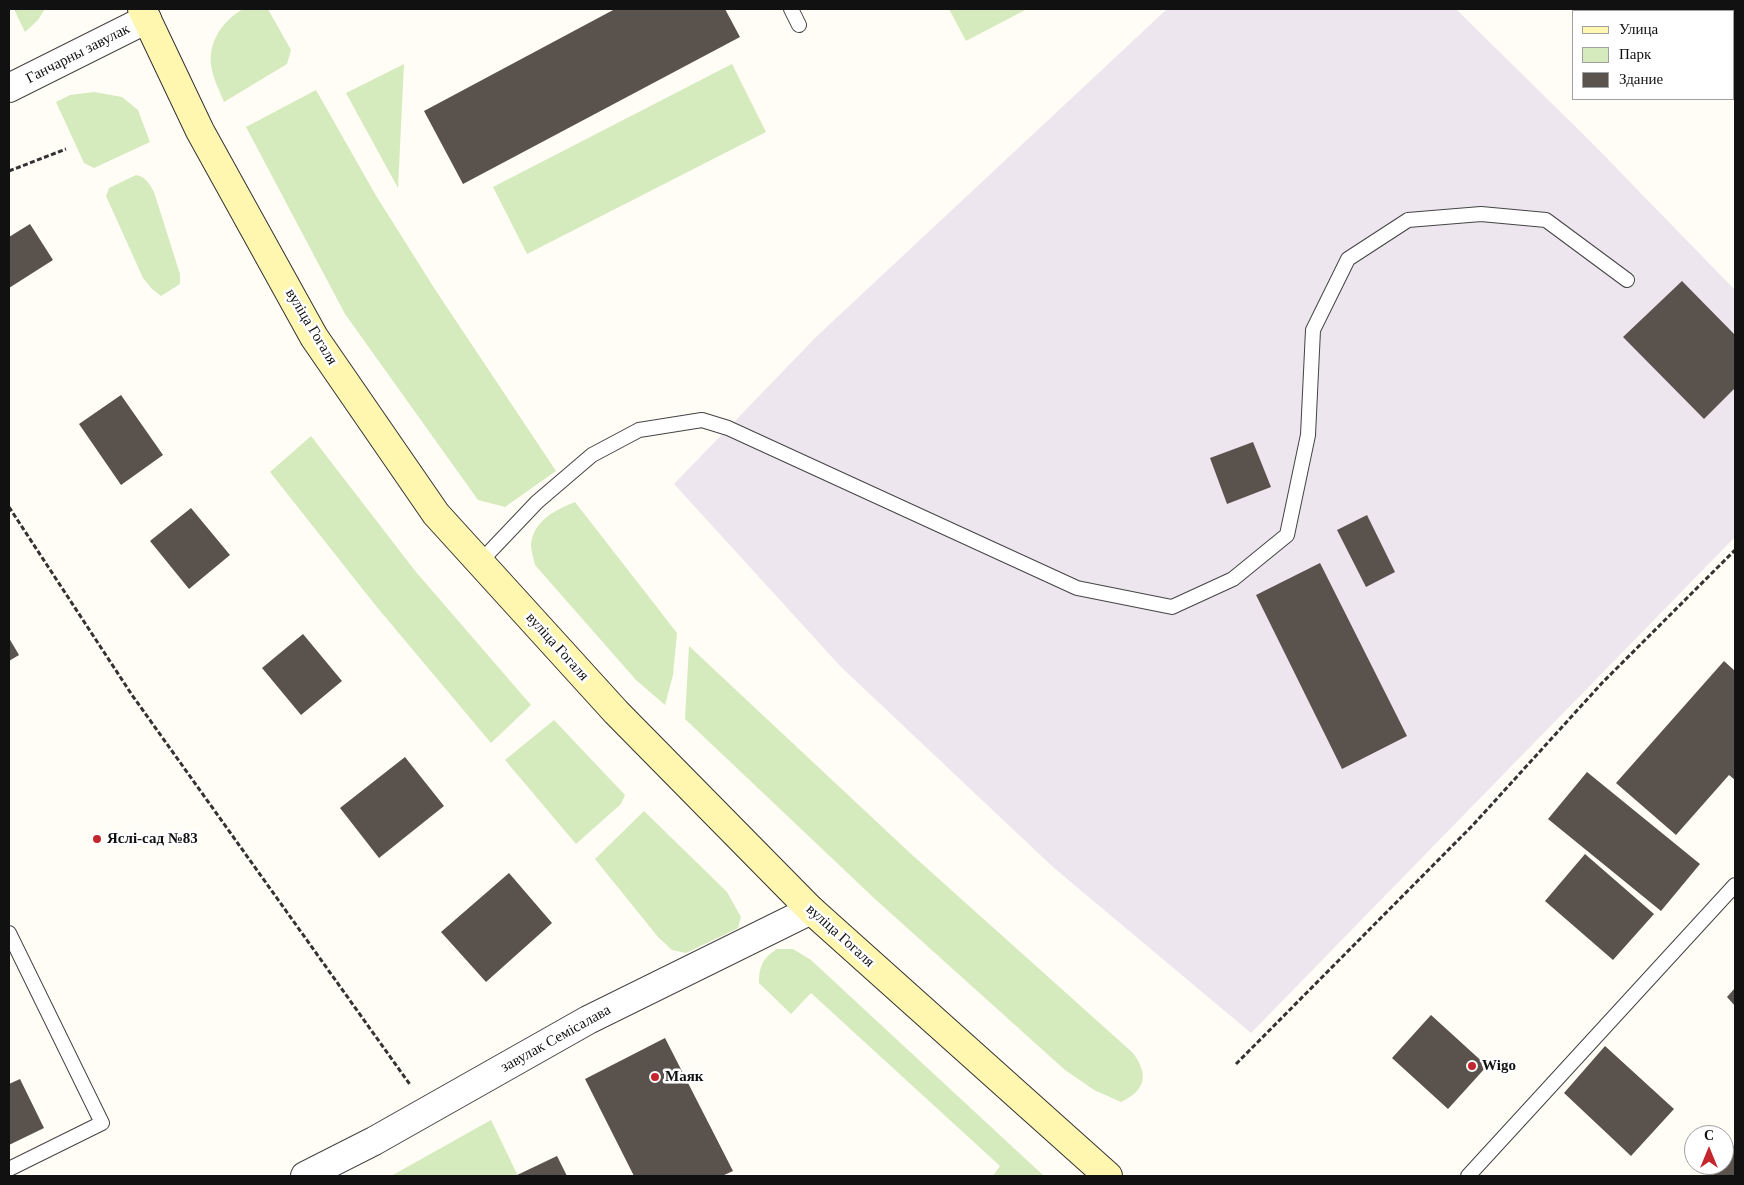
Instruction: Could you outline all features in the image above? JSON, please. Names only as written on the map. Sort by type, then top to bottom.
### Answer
[{"type":"main road","name":"вуліца Гогаля","points":[[151,12],[200,131],[314,337],[436,514],[616,712],[811,910],[1108,1176]]},
{"type":"street","name":"Ганчарны завулак","points":[[9,88],[151,12]]},
{"type":"street","name":"завулак Семісалава","points":[[304,1176],[374,1141],[588,1020],[811,910]]},
{"type":"lane","points":[[791,9],[799,25]]},
{"type":"lane","points":[[480,562],[537,502],[592,455],[639,430],[702,420],[728,428],[1077,588],[1172,607],[1233,579],[1287,535],[1308,435],[1313,330],[1348,259],[1408,220],[1481,214],[1546,220],[1627,280]]},
{"type":"lane","points":[[1468,1176],[1735,885]]},
{"type":"lane","points":[[9,933],[102,1123],[9,1169]]},
{"type":"path","points":[[9,171],[66,149]]},
{"type":"path","points":[[9,507],[132,695],[429,1110]]},
{"type":"path","points":[[1236,1064],[1473,825],[1602,684],[1735,550]]},
{"type":"shaded area","points":[[1167,9],[1456,9],[1594,145],[1735,290],[1735,537],[1251,1033],[1054,868],[841,667],[674,484],[816,337]]},
{"type":"green space","points":[[14,9],[45,9],[38,20],[25,32]]},
{"type":"green space","points":[[243,9],[268,9],[291,50],[287,64],[224,102],[213,74],[211,51],[217,34],[222,27]]},
{"type":"green space","points":[[949,9],[1027,9],[966,41]]},
{"type":"green space","points":[[404,64],[398,188],[346,93]]},
{"type":"green space","points":[[732,64],[766,132],[527,254],[493,187]]},
{"type":"green space","points":[[316,90],[375,194],[436,291],[556,471],[505,507],[478,500],[345,314],[246,127]]},
{"type":"green space","points":[[94,92],[122,97],[138,110],[150,142],[94,168],[84,163],[56,102],[70,95]]},
{"type":"green space","points":[[136,175],[145,179],[154,192],[180,274],[180,284],[161,296],[143,278],[106,196],[109,188]]},
{"type":"green space","points":[[311,436],[416,572],[531,705],[491,743],[376,606],[270,472]]},
{"type":"green space","points":[[575,502],[677,633],[673,675],[665,705],[636,680],[535,565],[531,545],[536,529],[553,513]]},
{"type":"green space","points":[[689,646],[910,853],[1133,1053],[1143,1075],[1140,1087],[1136,1092],[1121,1102],[1094,1090],[1065,1070],[875,899],[685,719]]},
{"type":"green space","points":[[554,720],[625,795],[621,804],[576,844],[505,760]]},
{"type":"green space","points":[[644,811],[727,892],[741,917],[738,928],[686,953],[672,950],[658,937],[595,859]]},
{"type":"green space","points":[[777,949],[793,949],[811,960],[1044,1176],[993,1176],[1000,1166],[811,993],[791,1014],[759,983],[763,963]]},
{"type":"green space","points":[[491,1120],[518,1176],[391,1176]]},
{"type":"building","points":[[615,9],[725,9],[740,37],[463,184],[424,111]]},
{"type":"building","points":[[1636,9],[1691,9],[1688,10]]},
{"type":"building","points":[[1735,9],[1735,33],[1734,10],[1724,10]]},
{"type":"building","points":[[30,224],[53,260],[9,288],[9,237]]},
{"type":"building","points":[[1682,281],[1735,335],[1735,388],[1704,419],[1623,337]]},
{"type":"building","points":[[121,395],[163,455],[121,485],[79,424]]},
{"type":"building","points":[[1253,442],[1271,487],[1227,504],[1210,458]]},
{"type":"building","points":[[191,508],[230,555],[189,589],[150,541]]},
{"type":"building","points":[[1367,515],[1395,572],[1366,587],[1337,530]]},
{"type":"building","points":[[1320,563],[1407,736],[1342,769],[1256,595]]},
{"type":"building","points":[[303,634],[342,681],[301,715],[262,668]]},
{"type":"building","points":[[9,638],[19,655],[9,661]]},
{"type":"building","points":[[1724,661],[1735,671],[1735,780],[1729,775],[1676,835],[1616,783]]},
{"type":"building","points":[[405,757],[444,806],[379,858],[340,808]]},
{"type":"building","points":[[1587,772],[1700,864],[1661,911],[1548,819]]},
{"type":"building","points":[[1585,854],[1654,914],[1613,960],[1545,901]]},
{"type":"building","points":[[509,873],[552,923],[486,982],[441,932]]},
{"type":"building","points":[[1735,988],[1735,1006],[1727,997]]},
{"type":"building","points":[[1431,1015],[1487,1066],[1448,1109],[1392,1058]]},
{"type":"building","points":[[665,1038],[733,1171],[722,1176],[634,1176],[585,1079]]},
{"type":"building","points":[[1605,1046],[1674,1109],[1631,1156],[1564,1093]]},
{"type":"building","points":[[20,1079],[44,1128],[9,1145],[9,1084]]},
{"type":"building","points":[[1735,1144],[1735,1176],[1707,1176],[1734,1175]]},
{"type":"building","points":[[557,1156],[567,1176],[515,1176]]},
{"type":"place","name":"Яслі-сад №83","points":[[97,839]]},
{"type":"place","name":"Wigo","points":[[1472,1066]]},
{"type":"place","name":"Маяк","points":[[655,1077]]}]
